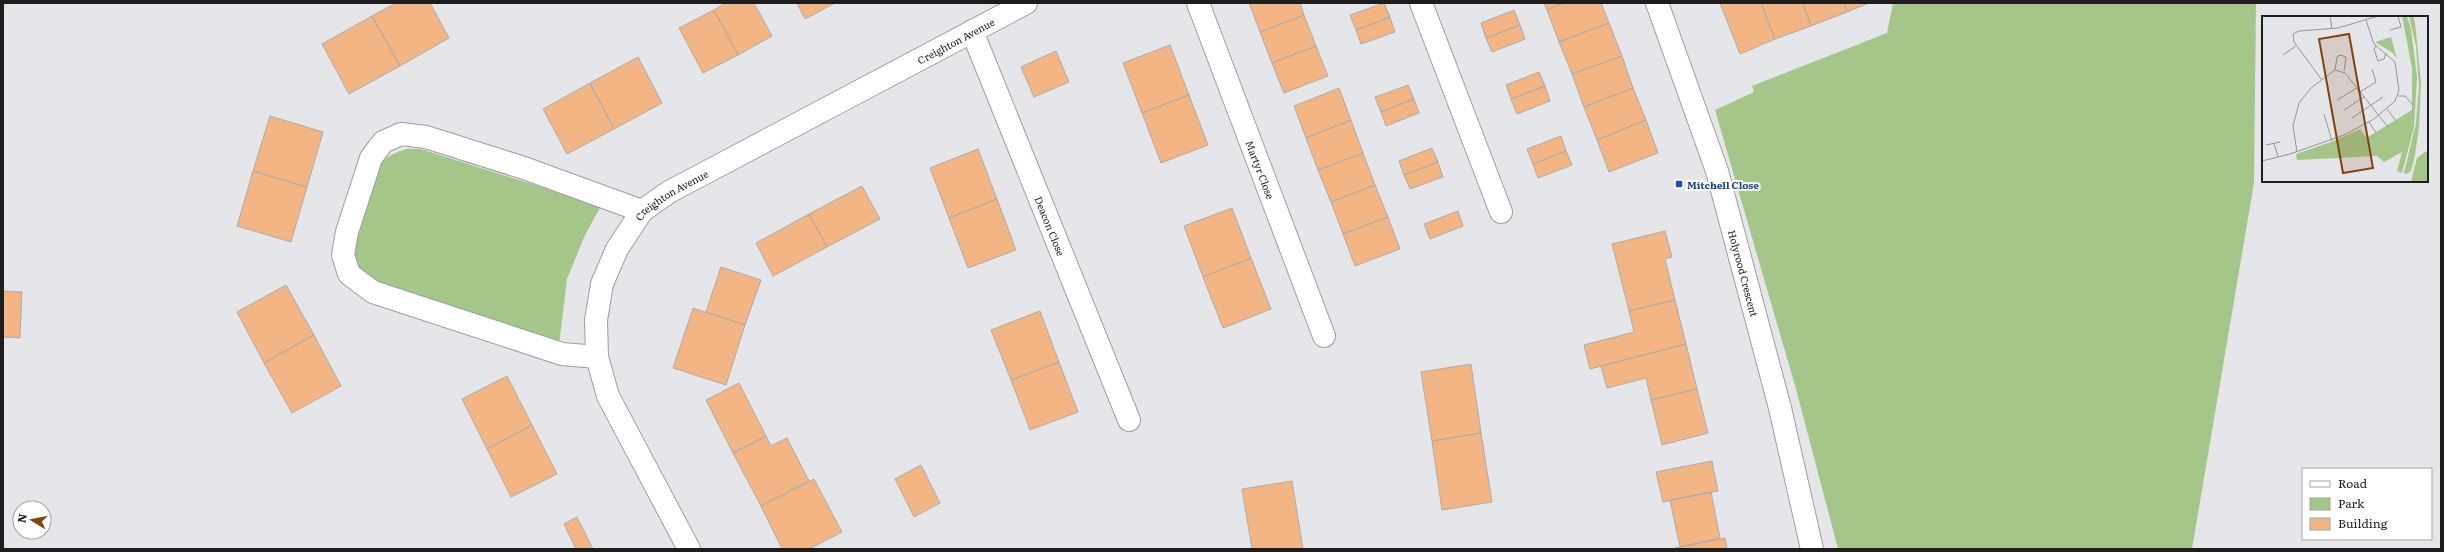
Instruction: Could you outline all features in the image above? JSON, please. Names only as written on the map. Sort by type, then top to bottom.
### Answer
[{"type":"street","name":"Creighton Avenue","points":[[689,549],[608,396],[597,357],[596,320],[602,284],[617,249],[642,211],[670,192],[1026,3]]},
{"type":"street","name":"Martyr Close","points":[[1198,3],[1324,336]]},
{"type":"street","points":[[1421,3],[1501,212]]},
{"type":"street","name":"Holyrood Crescent","points":[[1657,3],[1717,171],[1780,408],[1812,549]]},
{"type":"street","name":"Deacon Close","points":[[972,31],[1129,420]]},
{"type":"street","points":[[597,357],[562,354],[373,292],[349,274],[343,255],[347,232],[371,158],[384,142],[401,134],[434,139],[524,168],[642,211]]},
{"type":"green space","points":[[1893,3],[2256,3],[2254,183],[2192,549],[1838,549],[1796,389],[1715,110],[1754,92],[1752,86],[1887,33]]},
{"type":"green space","points":[[406,149],[421,149],[601,206],[585,235],[567,279],[559,345],[383,288],[362,272],[356,263],[354,248],[369,191],[377,170],[384,160],[393,154]]},
{"type":"building","points":[[396,3],[430,3],[449,38],[400,66],[372,16]]},
{"type":"building","points":[[726,3],[754,3],[772,36],[738,55],[714,10]]},
{"type":"building","points":[[797,3],[835,3],[805,19]]},
{"type":"building","points":[[1249,3],[1300,3],[1304,15],[1260,32]]},
{"type":"building","points":[[1384,3],[1390,17],[1356,30],[1350,15]]},
{"type":"building","points":[[1544,3],[1564,3],[1547,10]]},
{"type":"building","points":[[1564,3],[1601,3],[1609,23],[1559,42],[1547,10]]},
{"type":"building","points":[[1720,3],[1761,3],[1775,39],[1740,54]]},
{"type":"building","points":[[1761,3],[1803,3],[1811,26],[1775,39]]},
{"type":"building","points":[[1803,3],[1844,3],[1847,12],[1811,26]]},
{"type":"building","points":[[1844,3],[1869,3],[1847,12]]},
{"type":"building","points":[[714,10],[738,55],[703,73],[679,28]]},
{"type":"building","points":[[1514,10],[1520,25],[1486,38],[1481,23]]},
{"type":"building","points":[[1304,15],[1316,46],[1272,63],[1260,32]]},
{"type":"building","points":[[372,16],[400,66],[349,94],[322,44]]},
{"type":"building","points":[[1390,17],[1395,32],[1361,44],[1356,30]]},
{"type":"building","points":[[1609,23],[1622,56],[1572,74],[1559,42]]},
{"type":"building","points":[[1520,25],[1525,39],[1492,52],[1486,38]]},
{"type":"building","points":[[1170,45],[1189,95],[1142,113],[1123,63]]},
{"type":"building","points":[[1316,46],[1328,76],[1284,93],[1272,63]]},
{"type":"building","points":[[1056,51],[1069,82],[1034,97],[1021,67]]},
{"type":"building","points":[[1622,56],[1633,88],[1584,107],[1572,74]]},
{"type":"building","points":[[638,57],[662,103],[614,129],[590,83]]},
{"type":"building","points":[[1539,72],[1545,86],[1511,99],[1506,85]]},
{"type":"building","points":[[590,83],[614,129],[567,154],[543,109]]},
{"type":"building","points":[[1408,85],[1414,99],[1381,112],[1375,97]]},
{"type":"building","points":[[1545,86],[1550,101],[1517,114],[1511,99]]},
{"type":"building","points":[[1339,88],[1351,120],[1306,138],[1294,106]]},
{"type":"building","points":[[1633,88],[1646,120],[1597,140],[1584,107]]},
{"type":"building","points":[[1189,95],[1208,145],[1161,163],[1142,113]]},
{"type":"building","points":[[1414,99],[1419,113],[1386,126],[1381,112]]},
{"type":"building","points":[[270,116],[323,132],[307,187],[253,171]]},
{"type":"building","points":[[1351,120],[1363,153],[1318,170],[1306,138]]},
{"type":"building","points":[[1646,120],[1658,153],[1609,172],[1597,140]]},
{"type":"building","points":[[1561,136],[1566,151],[1533,164],[1527,149]]},
{"type":"building","points":[[1432,148],[1438,162],[1404,175],[1399,161]]},
{"type":"building","points":[[978,149],[997,199],[949,218],[930,168]]},
{"type":"building","points":[[1566,151],[1572,165],[1538,178],[1533,164]]},
{"type":"building","points":[[1363,153],[1375,185],[1331,202],[1318,170]]},
{"type":"building","points":[[1438,162],[1443,177],[1410,189],[1404,175]]},
{"type":"building","points":[[253,171],[307,187],[291,242],[237,226]]},
{"type":"building","points":[[1375,185],[1388,217],[1343,234],[1331,202]]},
{"type":"building","points":[[862,186],[880,219],[827,247],[809,214]]},
{"type":"building","points":[[997,199],[1016,250],[968,268],[949,218]]},
{"type":"building","points":[[1232,208],[1251,258],[1203,277],[1184,226]]},
{"type":"building","points":[[1458,211],[1463,226],[1430,239],[1424,224]]},
{"type":"building","points":[[809,214],[827,247],[773,276],[756,243]]},
{"type":"building","points":[[1388,217],[1400,249],[1355,266],[1343,234]]},
{"type":"building","points":[[1665,231],[1672,257],[1665,259],[1675,300],[1629,311],[1612,244]]},
{"type":"building","points":[[1251,258],[1271,309],[1223,328],[1203,277]]},
{"type":"building","points":[[721,267],[761,280],[745,325],[706,312]]},
{"type":"building","points":[[286,285],[314,335],[264,363],[237,312]]},
{"type":"building","points":[[3,291],[22,292],[20,338],[3,337]]},
{"type":"building","points":[[1675,300],[1686,344],[1590,369],[1584,345],[1634,332],[1629,311]]},
{"type":"building","points":[[693,308],[745,325],[726,385],[673,368]]},
{"type":"building","points":[[1040,311],[1059,362],[1011,380],[991,330]]},
{"type":"building","points":[[314,335],[341,386],[292,413],[264,363]]},
{"type":"building","points":[[1686,344],[1697,389],[1651,400],[1646,378],[1607,388],[1601,366]]},
{"type":"building","points":[[1059,362],[1078,412],[1030,430],[1011,380]]},
{"type":"building","points":[[1471,364],[1481,433],[1432,441],[1421,372]]},
{"type":"building","points":[[507,376],[532,425],[487,449],[462,399]]},
{"type":"building","points":[[739,383],[766,436],[733,453],[706,400]]},
{"type":"building","points":[[1697,389],[1708,433],[1662,445],[1651,400]]},
{"type":"building","points":[[532,425],[557,474],[511,497],[487,449]]},
{"type":"building","points":[[1481,433],[1492,502],[1442,510],[1432,441]]},
{"type":"building","points":[[766,436],[771,446],[787,438],[809,481],[761,506],[733,453]]},
{"type":"building","points":[[1712,461],[1718,491],[1663,502],[1656,472]]},
{"type":"building","points":[[921,465],[940,503],[914,517],[895,479]]},
{"type":"building","points":[[814,479],[842,532],[809,549],[782,549],[761,506]]},
{"type":"building","points":[[1292,481],[1303,549],[1252,549],[1242,489]]},
{"type":"building","points":[[1711,492],[1720,538],[1680,547],[1670,500]]},
{"type":"building","points":[[577,517],[593,549],[576,549],[564,524]]},
{"type":"building","points":[[1725,538],[1727,549],[1675,548]]},
{"type":"place","name":"Mitchell Close","points":[[1679,184]]}]
